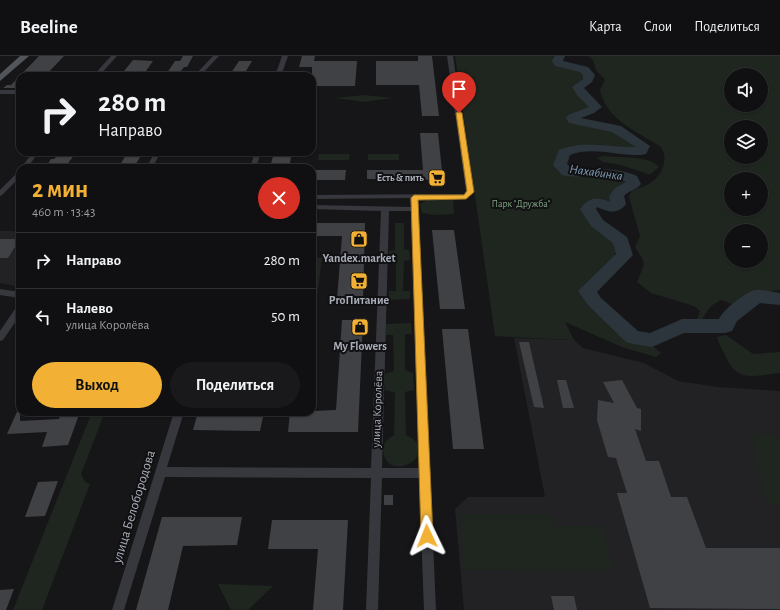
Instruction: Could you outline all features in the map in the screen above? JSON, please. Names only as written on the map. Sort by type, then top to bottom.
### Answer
[{"type":"main road","points":[[0,76],[18,56]]},
{"type":"main road","points":[[0,76],[25,56]]},
{"type":"street","points":[[100,72],[114,56]]},
{"type":"street","points":[[201,72],[216,56]]},
{"type":"street","points":[[279,72],[285,56]]},
{"type":"street","points":[[316,207],[385,208],[466,196],[470,192],[450,56]]},
{"type":"street","points":[[0,92],[16,92]]},
{"type":"street","points":[[0,194],[16,177]]},
{"type":"street","points":[[316,196],[415,203]]},
{"type":"street","points":[[415,203],[430,610]]},
{"type":"street","name":"улица Королёва","points":[[372,610],[385,208]]},
{"type":"street","points":[[0,292],[16,294]]},
{"type":"street","points":[[0,338],[16,314]]},
{"type":"street","name":"улица Белобородова","points":[[118,610],[178,416]]},
{"type":"street","points":[[161,472],[425,473]]},
{"type":"shaded area","points":[[0,231],[16,231],[16,286],[0,283]]},
{"type":"shaded area","points":[[514,338],[574,340],[583,348],[644,363],[678,381],[717,387],[780,391],[780,610],[464,610],[455,509],[468,497],[545,497]]},
{"type":"green space","name":"Парк \"Дружба\"","points":[[455,56],[557,56],[554,60],[555,63],[580,69],[586,75],[576,86],[576,89],[581,96],[591,103],[591,106],[588,110],[570,117],[572,121],[614,130],[638,145],[637,150],[589,144],[571,150],[561,157],[566,173],[575,176],[600,172],[628,178],[630,183],[612,193],[615,199],[612,204],[593,201],[586,204],[589,216],[617,247],[616,252],[606,270],[587,289],[588,296],[594,304],[637,333],[661,353],[656,357],[622,347],[565,322],[574,340],[495,336]]},
{"type":"green space","points":[[588,56],[780,56],[780,290],[743,295],[732,304],[721,300],[711,306],[702,319],[697,319],[700,311],[694,306],[651,293],[637,282],[644,265],[643,260],[635,247],[640,236],[629,197],[632,191],[646,186],[654,181],[661,172],[664,157],[661,147],[624,124],[609,109],[603,100],[600,90],[605,80],[596,70],[593,60]]},
{"type":"green space","points":[[364,95],[393,98],[364,102],[335,98]]},
{"type":"green space","points":[[319,154],[350,154],[349,160],[318,160]]},
{"type":"green space","points":[[368,154],[399,154],[399,160],[368,160]]},
{"type":"green space","points":[[603,156],[648,160],[659,167],[651,174],[648,174],[621,165],[603,162],[597,158]]},
{"type":"green space","points":[[428,200],[453,200],[454,214],[434,215],[422,213],[420,204]]},
{"type":"green space","points":[[395,223],[404,223],[404,249],[409,250],[410,260],[404,261],[403,291],[410,291],[410,299],[389,300],[389,291],[396,291],[396,261],[389,261],[389,251],[395,250]]},
{"type":"green space","points":[[316,258],[322,258],[316,304]]},
{"type":"green space","points":[[411,323],[412,334],[405,334],[405,370],[413,373],[414,390],[405,392],[406,435],[416,442],[419,450],[417,457],[411,463],[402,466],[394,466],[387,461],[383,451],[384,443],[394,435],[395,393],[385,390],[385,374],[394,371],[393,335],[386,335],[386,324]]},
{"type":"green space","points":[[726,335],[753,354],[780,352],[780,373],[748,376],[736,371],[731,366],[717,337]]},
{"type":"green space","points":[[90,416],[103,416],[81,474],[85,482],[90,484],[42,610],[13,610]]},
{"type":"green space","points":[[751,432],[780,437],[780,506],[766,503]]},
{"type":"green space","points":[[460,514],[552,514],[555,526],[602,526],[613,571],[464,570]]},
{"type":"green space","points":[[218,584],[273,586],[248,610],[231,610]]},
{"type":"building","points":[[39,56],[64,56],[49,72],[24,72]]},
{"type":"building","points":[[183,56],[193,56],[187,67],[184,67],[180,72],[168,72],[175,61],[180,61]]},
{"type":"building","points":[[302,56],[315,56],[314,61],[357,61],[355,86],[316,86],[316,72],[312,72],[312,67],[299,67]]},
{"type":"building","points":[[418,56],[432,56],[439,116],[422,116],[419,85],[376,85],[376,61],[418,61]]},
{"type":"building","points":[[133,60],[153,61],[146,71],[123,72]]},
{"type":"building","points":[[239,61],[252,61],[245,72],[232,72]]},
{"type":"building","points":[[16,80],[16,88],[3,88],[7,85],[11,85]]},
{"type":"building","points":[[420,133],[438,133],[443,180],[367,179],[367,170],[423,170]]},
{"type":"building","points":[[57,156],[74,156],[68,164],[48,164],[51,159],[54,159]]},
{"type":"building","points":[[125,156],[141,156],[136,164],[120,164]]},
{"type":"building","points":[[273,156],[291,156],[290,164],[271,164]]},
{"type":"building","points":[[316,170],[346,170],[345,180],[316,180]]},
{"type":"building","points":[[316,223],[365,223],[363,299],[337,299],[342,236],[316,236]]},
{"type":"building","points":[[432,230],[454,230],[465,309],[440,309]]},
{"type":"building","points":[[0,239],[16,239],[16,245],[8,258],[0,258]]},
{"type":"building","points":[[342,320],[363,320],[358,432],[288,432],[290,416],[316,416],[316,411],[336,410]]},
{"type":"building","points":[[442,329],[468,329],[484,449],[453,449]]},
{"type":"building","points":[[519,342],[529,342],[544,408],[534,407]]},
{"type":"building","points":[[557,380],[566,380],[574,408],[563,408]]},
{"type":"building","points":[[622,380],[637,408],[641,409],[641,431],[635,429],[646,461],[659,461],[671,497],[687,497],[706,548],[780,548],[780,609],[650,608],[617,493],[627,493],[616,458],[608,457],[597,420],[598,400],[614,403],[603,382]]},
{"type":"building","points":[[16,414],[16,416],[20,416],[20,421],[59,419],[60,416],[79,416],[68,445],[42,447],[47,432],[7,434]]},
{"type":"building","points":[[197,416],[263,416],[260,431],[193,430]]},
{"type":"building","points":[[58,481],[45,516],[25,517],[38,482]]},
{"type":"building","points":[[384,495],[393,495],[393,505],[384,505]]},
{"type":"building","points":[[162,517],[242,517],[237,545],[183,546],[168,610],[136,610]]},
{"type":"building","points":[[272,520],[348,520],[343,610],[313,610],[318,549],[268,549]]},
{"type":"building","points":[[14,589],[6,610],[0,610],[0,590]]},
{"type":"building","points":[[551,596],[574,596],[577,610],[554,610]]},
{"type":"waterway","name":"Нахабинка","points":[[560,56],[557,61],[559,64],[584,69],[589,75],[588,80],[578,87],[583,95],[596,107],[590,111],[575,116],[572,118],[573,120],[616,129],[643,146],[641,151],[621,151],[592,147],[573,149],[564,153],[560,165],[567,172],[606,172],[623,175],[632,179],[634,184],[620,191],[616,196],[618,204],[612,208],[598,202],[593,203],[588,209],[597,223],[621,241],[625,255],[587,291],[595,302],[633,337],[652,340],[682,326],[725,326],[729,317],[757,296],[780,299]]},
{"type":"place","name":"Есть & пить","points":[[437,178]]},
{"type":"place","name":"Yandex.market","points":[[359,239]]},
{"type":"place","name":"ProПитание","points":[[359,281]]},
{"type":"place","name":"My Flowers","points":[[360,327]]},
{"type":"route","points":[[427,536],[414,198],[456,198],[466,196],[470,192],[459,113]]}]
